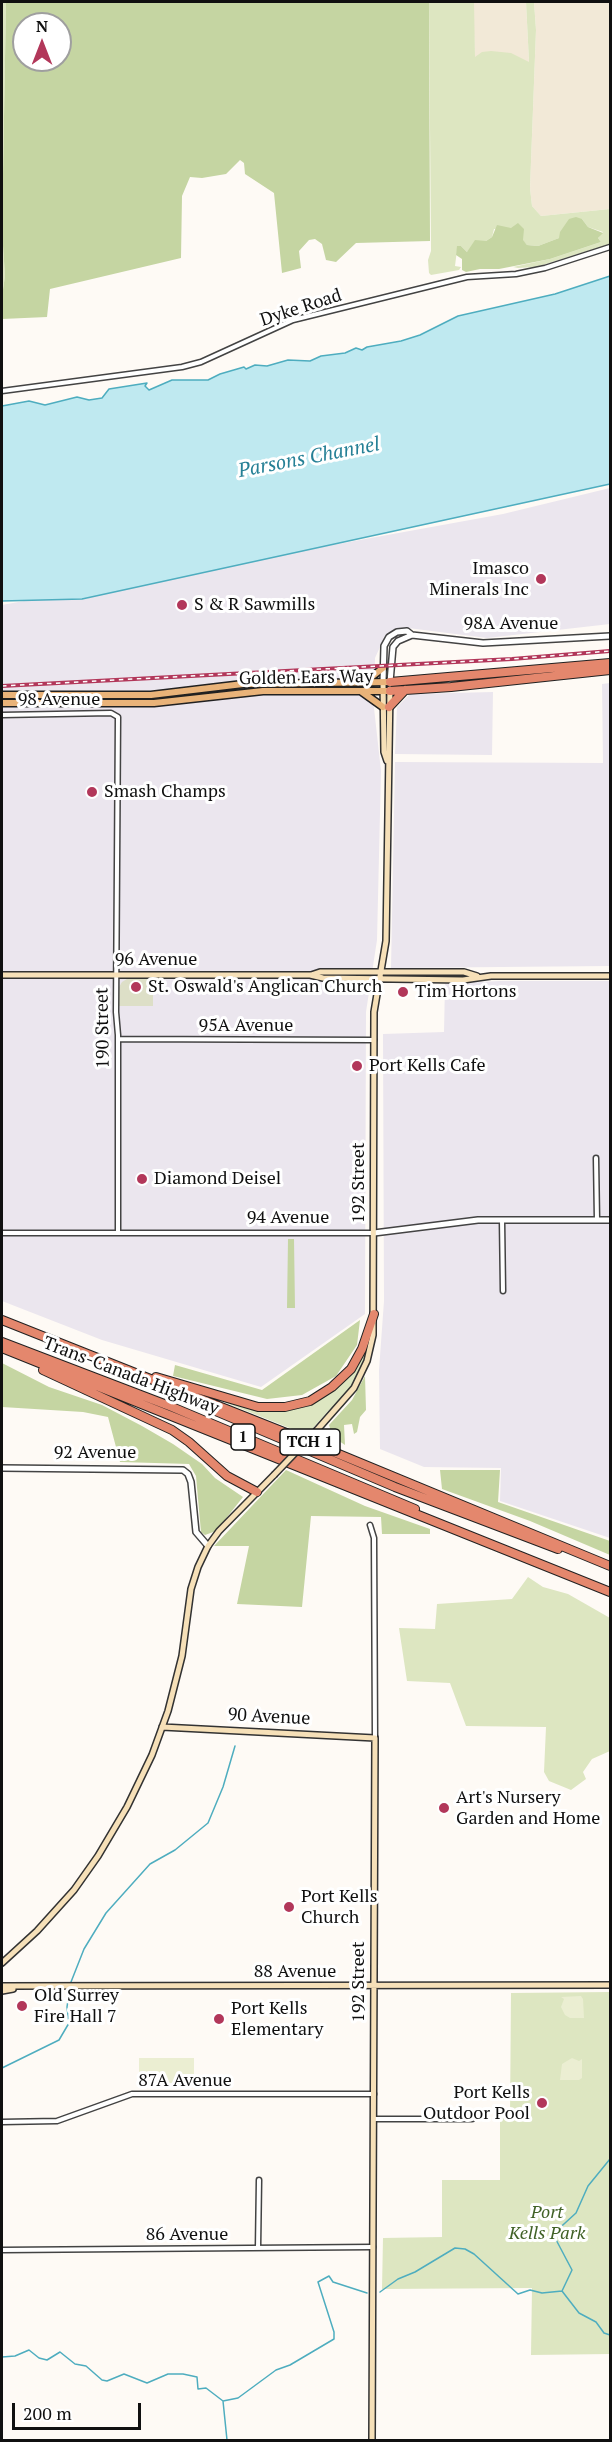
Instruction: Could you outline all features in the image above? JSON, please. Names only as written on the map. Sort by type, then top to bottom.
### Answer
[{"type":"highway","name":"Golden Ears Way","points":[[386,686],[610,663]]},
{"type":"highway","name":"Golden Ears Way","points":[[386,686],[405,690],[451,687],[610,670]]},
{"type":"highway","points":[[386,707],[405,690]]},
{"type":"highway","points":[[111,1364],[258,1407],[285,1407],[310,1401],[332,1387],[351,1369],[362,1349],[374,1314]]},
{"type":"highway","name":"Trans-Canada Highway","points":[[2,1320],[324,1448],[610,1566]]},
{"type":"highway","name":"Trans-Canada Highway","points":[[2,1342],[172,1407],[381,1494],[481,1540]]},
{"type":"highway","name":"Trans-Canada Highway","points":[[2,1348],[610,1592]]},
{"type":"highway","points":[[21,1356],[45,1371],[172,1430],[227,1476],[257,1492]]},
{"type":"main road","points":[[364,682],[383,668]]},
{"type":"main road","name":"Golden Ears Way","points":[[2,695],[152,695],[255,683],[364,682],[386,686]]},
{"type":"main road","name":"Golden Ears Way","points":[[2,703],[154,703],[263,691],[362,691],[386,686]]},
{"type":"main road","name":"192 Street","points":[[8,1959],[65,1900],[98,1856],[136,1790],[162,1727],[178,1674],[195,1575],[208,1546],[354,1388],[371,1348],[374,1314],[374,1012],[386,941],[387,761],[390,752],[386,686]]},
{"type":"main road","points":[[362,691],[386,707]]},
{"type":"main road","name":"96 Avenue","points":[[2,975],[310,975],[323,978],[379,975],[464,980],[479,976],[610,976]]},
{"type":"main road","name":"90 Avenue","points":[[162,1727],[375,1738]]},
{"type":"main road","name":"192 Street","points":[[372,2440],[375,1738]]},
{"type":"main road","points":[[2,1963],[8,1959]]},
{"type":"main road","points":[[2,1968],[8,1959]]},
{"type":"main road","points":[[2,1981],[8,1986]]},
{"type":"main road","name":"88 Avenue","points":[[2,1991],[8,1986],[610,1985]]},
{"type":"street","name":"Dyke Road","points":[[2,391],[190,365],[220,354],[293,320],[467,277],[516,274],[610,247]]},
{"type":"street","name":"192 Street","points":[[386,686],[383,668],[384,650],[389,637],[402,631],[412,635]]},
{"type":"street","name":"98A Avenue","points":[[412,635],[483,643],[610,636]]},
{"type":"street","name":"192 Street","points":[[386,686],[393,647],[398,641],[412,635]]},
{"type":"street","name":"98 Avenue","points":[[2,715],[102,713],[117,715]]},
{"type":"street","name":"190 Street","points":[[117,715],[118,1232]]},
{"type":"street","name":"95A Avenue","points":[[118,1039],[374,1040]]},
{"type":"street","points":[[596,1158],[597,1220]]},
{"type":"street","points":[[502,1220],[503,1291]]},
{"type":"street","name":"94 Avenue","points":[[2,1233],[374,1233],[459,1221],[610,1220]]},
{"type":"street","name":"92 Avenue","points":[[2,1468],[176,1468],[187,1472],[191,1482],[196,1532],[208,1546]]},
{"type":"street","name":"192 Street","points":[[370,1524],[374,1538],[375,1738]]},
{"type":"street","name":"87A Avenue","points":[[2,2122],[57,2121],[132,2094],[374,2094]]},
{"type":"street","points":[[374,2119],[472,2119]]},
{"type":"street","points":[[258,2248],[259,2180]]},
{"type":"street","name":"86 Avenue","points":[[2,2250],[373,2247]]},
{"type":"shaded area","points":[[473,2],[526,2],[529,62],[475,64]]},
{"type":"shaded area","points":[[534,2],[610,2],[610,209],[541,216],[532,206],[530,188],[536,30]]},
{"type":"shaded area","points":[[610,488],[610,624],[487,638],[408,628],[380,647],[375,658],[374,708],[381,771],[377,940],[366,1012],[365,1314],[261,1387],[102,1340],[2,1301],[2,605],[503,514]]},
{"type":"shaded area","points":[[610,683],[610,966],[391,968],[395,762],[603,763],[602,684]]},
{"type":"shaded area","points":[[493,692],[492,755],[395,754],[397,707],[410,694]]},
{"type":"shaded area","points":[[499,981],[610,981],[610,1538],[500,1501],[501,1468],[424,1467],[380,1449],[379,1370],[384,1301],[383,1034],[444,1032],[445,984]]},
{"type":"green space","points":[[2,2],[6,2],[2,231]]},
{"type":"green space","points":[[6,2],[429,2],[430,241],[356,243],[336,262],[326,260],[322,244],[315,239],[309,240],[299,251],[301,268],[282,273],[274,193],[245,174],[244,163],[240,160],[226,174],[202,178],[190,177],[182,196],[181,258],[50,289],[47,317],[2,319],[5,276],[2,231]]},
{"type":"green space","points":[[429,2],[474,2],[475,57],[482,52],[491,51],[511,53],[529,62],[526,2],[534,2],[536,30],[530,188],[532,206],[541,216],[610,209],[610,244],[536,267],[518,268],[513,267],[550,259],[601,242],[598,238],[603,232],[588,227],[582,219],[559,238],[538,246],[527,245],[511,228],[494,229],[492,237],[467,252],[461,246],[457,250],[455,266],[461,267],[459,270],[431,275],[429,273],[428,260],[431,251]]},
{"type":"green space","points":[[576,217],[582,219],[588,227],[603,233],[598,238],[601,242],[550,259],[499,269],[466,272],[462,270],[462,259],[456,255],[457,246],[461,246],[467,252],[475,240],[486,241],[492,237],[497,225],[511,228],[518,223],[524,229],[523,240],[527,245],[538,246],[559,238],[560,232],[569,219]]},
{"type":"green space","points":[[2,231],[5,276],[2,296]]},
{"type":"green space","points":[[234,687],[253,687],[201,696],[148,700],[2,700],[2,698],[153,698]]},
{"type":"green space","points":[[127,979],[153,979],[153,1006],[119,1006],[119,987],[122,982]]},
{"type":"green space","points":[[288,1239],[294,1239],[295,1308],[287,1308]]},
{"type":"green space","points":[[360,1320],[357,1345],[336,1376],[302,1395],[267,1399],[173,1376],[175,1365],[262,1390]]},
{"type":"green space","points":[[362,1353],[365,1354],[363,1364],[350,1391],[307,1435],[214,1398],[258,1409],[315,1401]]},
{"type":"green space","points":[[2,1363],[49,1387],[102,1405],[142,1426],[202,1464],[215,1478],[243,1497],[216,1531],[205,1535],[201,1532],[196,1476],[189,1464],[120,1462],[108,1417],[83,1412],[2,1407]]},
{"type":"green space","points":[[365,1376],[366,1410],[360,1417],[357,1432],[354,1434],[352,1424],[344,1425],[345,1445],[333,1437],[329,1425],[352,1400]]},
{"type":"green space","points":[[286,1470],[365,1506],[430,1529],[430,1534],[382,1534],[381,1517],[311,1516],[302,1607],[237,1604],[249,1546],[214,1546]]},
{"type":"green space","points":[[440,1470],[500,1470],[498,1502],[610,1541],[610,1555],[530,1521],[442,1489]]},
{"type":"green space","points":[[528,1577],[543,1587],[568,1594],[610,1618],[610,1751],[592,1759],[583,1772],[586,1779],[571,1790],[549,1781],[544,1772],[546,1727],[466,1726],[450,1683],[407,1681],[399,1628],[435,1629],[437,1604],[512,1599]]},
{"type":"green space","name":"Port Kells Park","points":[[610,1992],[610,2354],[531,2355],[532,2288],[382,2289],[383,2238],[442,2237],[442,2180],[500,2180],[500,2118],[510,2117],[511,1993]]},
{"type":"green space","points":[[581,1996],[584,2018],[570,2018],[565,2015],[561,2007],[564,1999],[561,1997]]},
{"type":"green space","points":[[139,2058],[194,2058],[194,2084],[139,2084]]},
{"type":"green space","points":[[572,2058],[579,2061],[582,2059],[582,2078],[560,2080],[562,2064]]},
{"type":"water","name":"Parsons Channel","points":[[610,276],[610,484],[82,599],[2,601],[2,406],[29,401],[45,405],[77,397],[89,400],[102,398],[109,389],[147,383],[145,386],[149,390],[172,380],[208,380],[244,367],[246,369],[255,365],[267,366],[288,360],[310,361],[321,356],[345,353],[356,348],[362,350],[420,335],[458,316],[555,294]]},
{"type":"waterway","points":[[71,1982],[84,1949],[106,1913],[150,1864],[175,1850],[208,1823],[223,1787],[235,1746]]},
{"type":"waterway","points":[[2,2068],[59,2040],[69,2023],[67,2007],[69,1993]]},
{"type":"waterway","points":[[380,2292],[398,2279],[415,2272],[455,2248],[465,2249],[474,2254],[518,2294],[530,2290],[542,2293],[562,2291],[572,2270],[553,2234],[576,2213],[588,2186],[610,2159]]},
{"type":"waterway","points":[[2,2357],[15,2356],[29,2350],[39,2358],[47,2360],[60,2352],[75,2364],[86,2366],[102,2380],[107,2381],[124,2374],[147,2383],[168,2374],[183,2374],[197,2377],[198,2389],[206,2388],[223,2401],[238,2398],[276,2370],[290,2365],[334,2339],[334,2332],[318,2282],[329,2276],[333,2282],[367,2293]]},
{"type":"waterway","points":[[562,2291],[579,2313],[596,2322],[604,2333],[610,2335]]},
{"type":"waterway","points":[[223,2401],[227,2440]]},
{"type":"railway","points":[[2,686],[512,659],[610,651]]},
{"type":"place","name":"Imasco Minerals Inc","points":[[541,579]]},
{"type":"place","name":"S & R Sawmills","points":[[182,605]]},
{"type":"place","name":"Smash Champs","points":[[92,792]]},
{"type":"place","name":"St. Oswald's Anglican Church","points":[[136,987]]},
{"type":"place","name":"Tim Hortons","points":[[403,992]]},
{"type":"place","name":"Port Kells Cafe","points":[[357,1066]]},
{"type":"place","name":"Diamond Deisel","points":[[142,1179]]},
{"type":"place","name":"Art's Nursery Garden and Home","points":[[444,1808]]},
{"type":"place","name":"Port Kells Church","points":[[289,1907]]},
{"type":"place","name":"Old Surrey Fire Hall 7","points":[[22,2006]]},
{"type":"place","name":"Port Kells Elementary","points":[[219,2019]]},
{"type":"place","name":"Port Kells Outdoor Pool","points":[[542,2103]]}]
